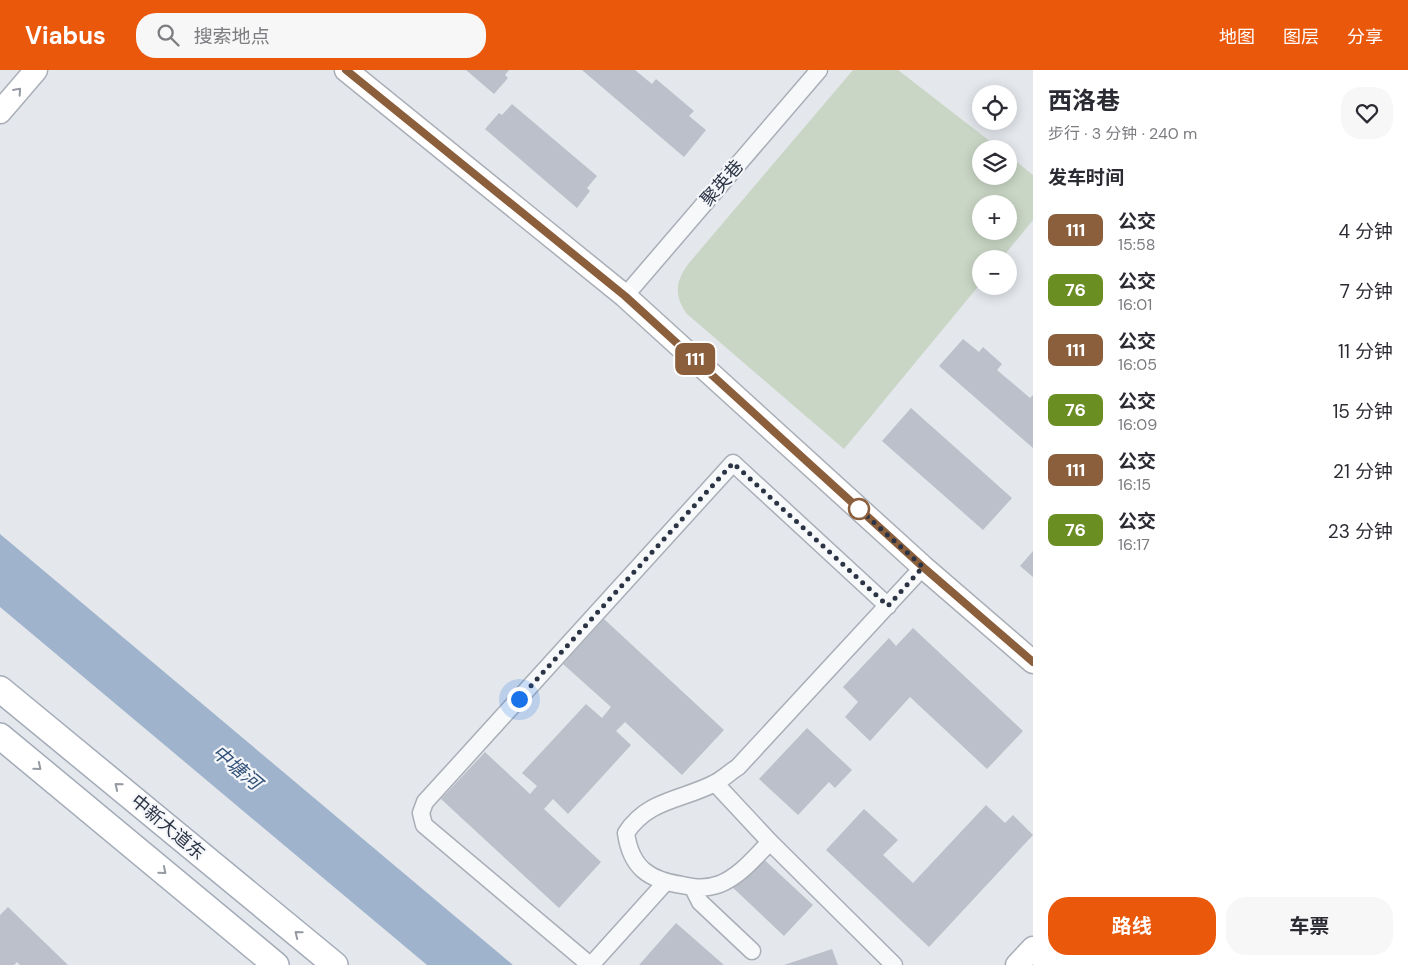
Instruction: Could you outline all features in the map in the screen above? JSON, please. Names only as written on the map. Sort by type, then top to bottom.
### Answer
[{"type":"main road","name":"中新大道东","points":[[0,689],[335,965]]},
{"type":"main road","name":"中新大道东","points":[[0,736],[276,965]]},
{"type":"street","points":[[0,112],[36,70]]},
{"type":"street","points":[[346,70],[625,296],[923,567],[1033,662]]},
{"type":"street","name":"聚英巷","points":[[625,296],[819,70]]},
{"type":"street","points":[[665,883],[590,965],[424,825],[421,813],[426,802],[733,463],[888,606]]},
{"type":"street","points":[[770,842],[748,864],[721,884],[705,888],[693,888],[665,883],[649,875],[636,863],[628,849],[626,833],[634,820],[653,807],[715,783],[738,767],[923,567]]},
{"type":"street","points":[[715,783],[889,964]]},
{"type":"street","points":[[693,888],[700,902],[752,951]]},
{"type":"street","points":[[1017,965],[1033,948]]},
{"type":"green space","points":[[853,70],[898,70],[972,127],[972,130],[975,130],[988,140],[972,140],[972,185],[1017,185],[1017,162],[1033,175],[1033,220],[1017,240],[1017,195],[972,195],[972,240],[1017,240],[1008,250],[972,250],[972,294],[844,449],[687,314],[678,294],[679,282],[685,269]]},
{"type":"water","name":"中塘河","points":[[0,534],[513,965],[427,965],[0,607]]},
{"type":"building","points":[[466,70],[509,70],[505,75],[508,78],[494,94]]},
{"type":"building","points":[[582,70],[635,70],[652,84],[656,79],[694,111],[689,116],[706,130],[684,157]]},
{"type":"building","points":[[512,104],[597,176],[587,188],[590,191],[577,208],[485,129],[499,113],[502,115]]},
{"type":"building","points":[[963,339],[979,352],[983,347],[1002,364],[997,370],[1030,398],[1033,395],[1033,448],[939,366]]},
{"type":"building","points":[[911,408],[1012,498],[983,530],[882,441]]},
{"type":"building","points":[[1033,551],[1033,577],[1020,566]]},
{"type":"building","points":[[604,619],[724,730],[682,775],[625,722],[616,731],[631,745],[568,814],[553,799],[544,809],[601,862],[559,908],[441,799],[485,752],[530,794],[537,786],[522,773],[586,704],[602,718],[611,707],[563,664]]},
{"type":"building","points":[[913,628],[1023,731],[987,769],[910,697],[870,741],[845,717],[858,702],[843,687],[889,638],[896,646]]},
{"type":"building","points":[[807,728],[852,770],[835,788],[829,782],[798,815],[759,779]]},
{"type":"building","points":[[986,805],[1005,823],[1013,815],[1033,835],[929,947],[826,850],[864,809],[898,840],[883,855],[913,883]]},
{"type":"building","points":[[758,854],[813,905],[784,936],[730,885]]},
{"type":"building","points":[[8,907],[68,965],[20,965],[17,962],[14,965],[0,965],[0,915]]},
{"type":"building","points":[[676,923],[724,965],[639,965]]},
{"type":"building","points":[[832,949],[838,965],[784,965]]},
{"type":"bus line","name":"111","points":[[346,70],[625,296],[923,567],[1033,662]]},
{"type":"route","points":[[519,699],[733,463],[888,606],[923,567],[859,509]]}]
